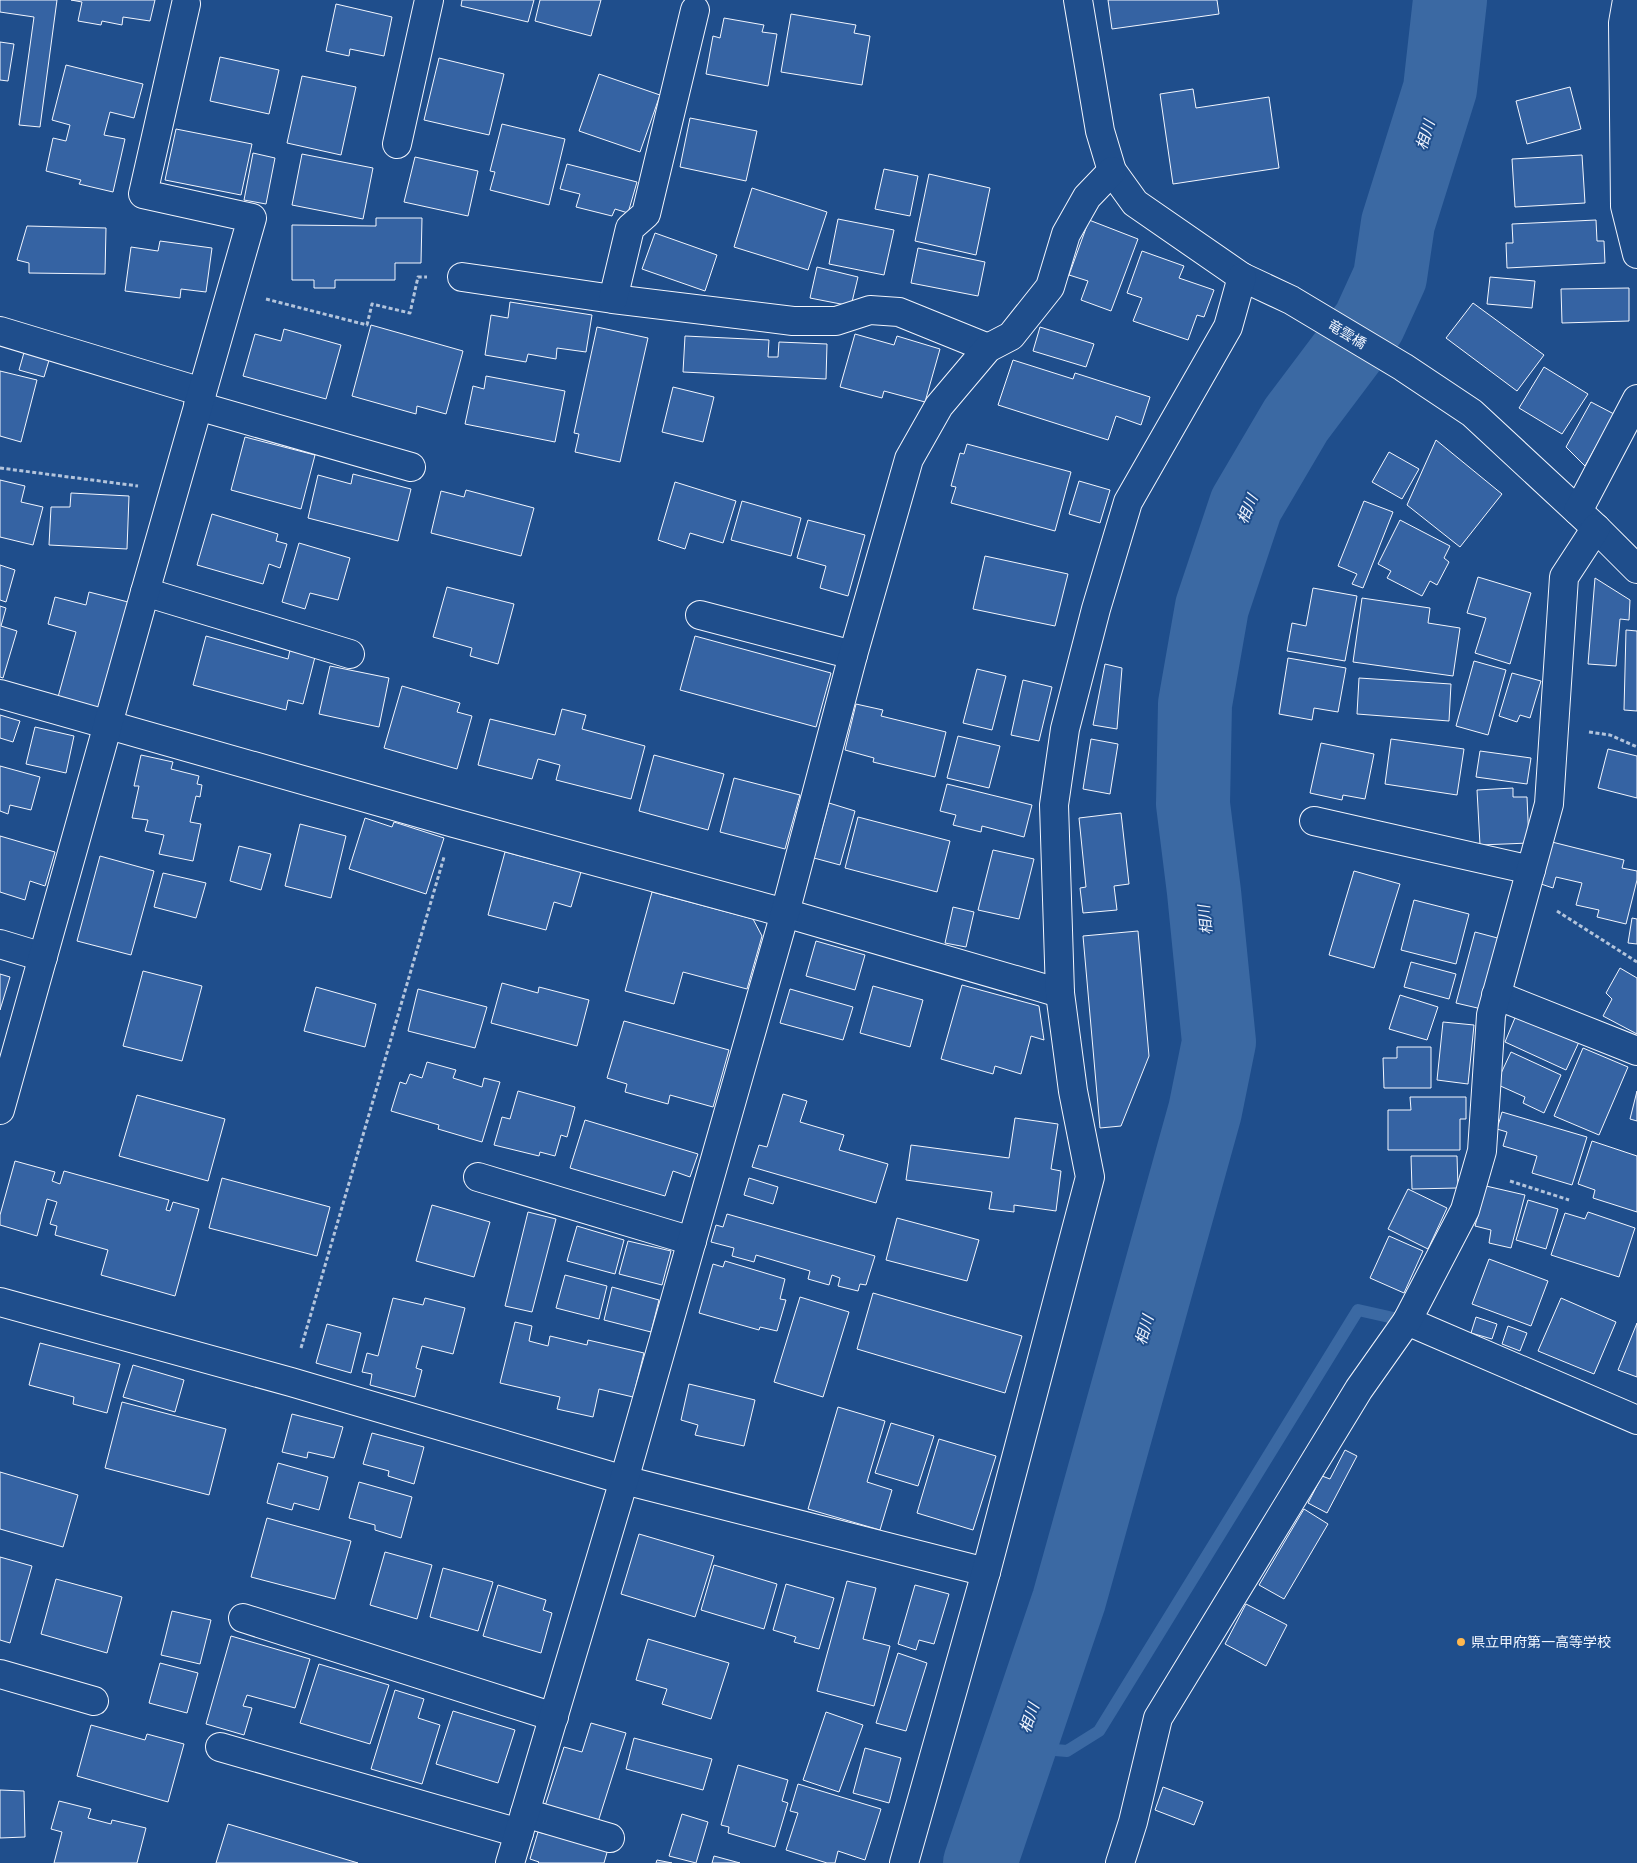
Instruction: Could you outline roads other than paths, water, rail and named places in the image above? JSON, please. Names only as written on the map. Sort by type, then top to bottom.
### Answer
[{"type":"street","points":[[397,144],[429,0]]},
{"type":"street","name":"竜雲橋","points":[[1078,0],[1100,131],[1112,171],[1135,203],[1242,277],[1291,300],[1403,367],[1472,413],[1587,519],[1637,569]]},
{"type":"street","points":[[0,1110],[252,218],[143,194],[186,4]]},
{"type":"street","points":[[613,299],[630,228],[646,214],[695,10]]},
{"type":"street","points":[[1629,17],[1625,206],[1637,254]]},
{"type":"street","points":[[510,1863],[624,1480],[784,913],[853,655],[909,458],[939,406],[988,348],[1011,336],[1050,288],[1066,234],[1087,197],[1112,171]]},
{"type":"street","points":[[462,277],[613,299],[793,321],[836,321],[870,310],[899,312],[988,348]]},
{"type":"street","points":[[904,1863],[986,1572],[1090,1177],[1073,1091],[1060,994],[1054,805],[1065,729],[1089,636],[1128,502],[1228,327],[1242,277]]},
{"type":"street","points":[[0,331],[200,399],[411,467]]},
{"type":"street","points":[[1120,1863],[1133,1822],[1158,1718],[1360,1388],[1407,1321],[1465,1210],[1482,1151],[1491,1015],[1549,804],[1564,577],[1637,399]]},
{"type":"street","points":[[145,592],[350,654]]},
{"type":"street","points":[[700,615],[853,655]]},
{"type":"street","points":[[0,694],[454,823],[784,913],[1060,994]]},
{"type":"street","points":[[1314,821],[1528,880]]},
{"type":"street","points":[[0,944],[43,957]]},
{"type":"street","points":[[1496,996],[1637,1051]]},
{"type":"street","points":[[478,1177],[692,1240]]},
{"type":"street","points":[[0,1302],[291,1382],[624,1480],[986,1572]]},
{"type":"street","points":[[1407,1321],[1637,1420]]},
{"type":"street","points":[[243,1618],[554,1717]]},
{"type":"street","points":[[0,1674],[94,1701]]},
{"type":"street","points":[[220,1747],[522,1823],[610,1838]]},
{"type":"waterway","name":"相川","points":[[980,1863],[1069,1600],[1205,1111],[1219,1042],[1193,804],[1195,704],[1212,607],[1246,505],[1296,420],[1369,323],[1390,277],[1398,223],[1440,89],[1450,0]]},
{"type":"waterway","points":[[1019,1747],[1067,1751],[1099,1731],[1358,1310],[1407,1321]]},
{"type":"place","name":"県立甲府第一高等学校","points":[[1461,1642]]}]
